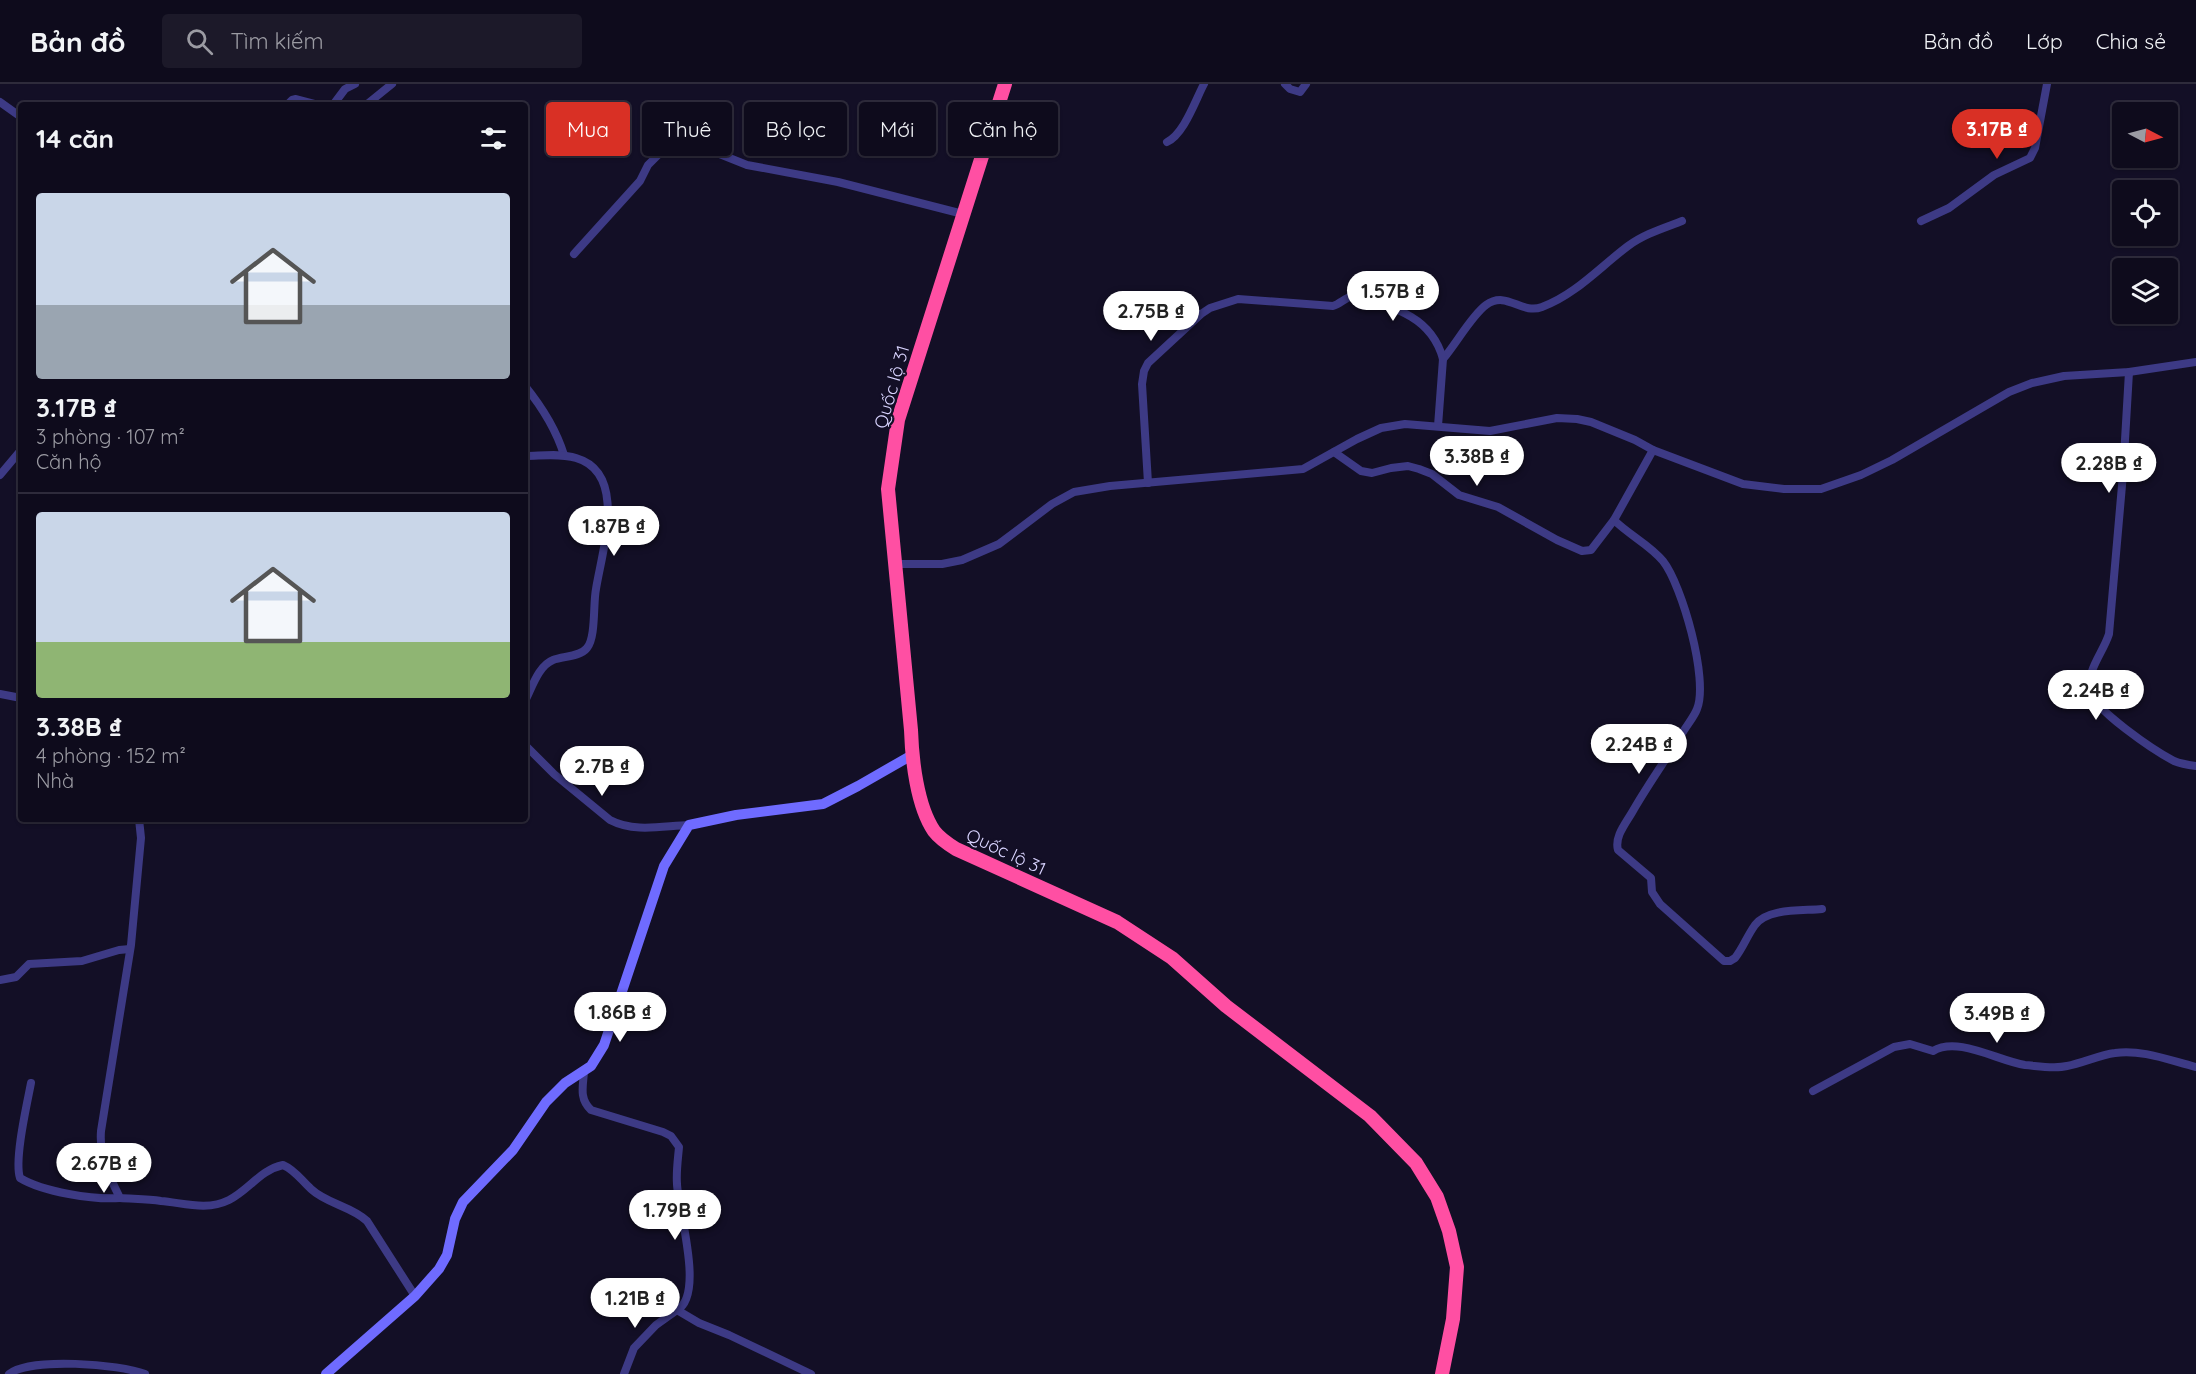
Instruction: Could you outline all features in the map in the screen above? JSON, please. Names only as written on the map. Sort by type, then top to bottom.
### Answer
[{"type":"highway","name":"Quốc lộ 31","points":[[1005,84],[898,420],[888,489],[912,755],[919,792],[927,816],[934,830],[944,842],[956,849],[1117,922],[1172,958],[1226,1006],[1370,1116],[1416,1163],[1437,1197],[1449,1231],[1457,1267],[1453,1319],[1442,1374]]},
{"type":"street","points":[[335,102],[345,89],[355,84]]},
{"type":"street","points":[[370,102],[392,84]]},
{"type":"street","points":[[1167,142],[1174,139],[1180,131],[1204,84]]},
{"type":"street","points":[[1285,84],[1290,89],[1300,92],[1306,84]]},
{"type":"street","points":[[1921,221],[1949,208],[1994,175],[2030,158],[2040,127],[2047,84]]},
{"type":"street","points":[[290,102],[296,99],[308,102]]},
{"type":"street","points":[[0,102],[18,115]]},
{"type":"street","points":[[574,254],[640,181],[648,165],[665,148],[687,141],[693,141],[715,153],[747,165],[838,182],[963,214]]},
{"type":"street","points":[[1443,359],[1486,304],[1497,299],[1507,299],[1525,309],[1542,308],[1596,274],[1634,242],[1682,221]]},
{"type":"street","points":[[1148,483],[1142,384],[1144,371],[1148,363],[1160,351],[1210,308],[1228,301],[1249,298],[1278,303],[1333,306],[1353,296],[1414,317],[1424,326],[1441,350],[1443,359],[1438,426]]},
{"type":"street","points":[[894,564],[942,564],[962,560],[999,544],[1052,504],[1074,492],[1101,487],[1303,469],[1357,439],[1394,425],[1491,431],[1567,418],[1591,422],[1653,450],[1743,484],[1784,489],[1821,489],[1862,475],[1892,460],[2020,387],[2064,376],[2129,372],[2196,362]]},
{"type":"street","points":[[2129,372],[2109,634],[2093,666],[2089,685],[2090,693],[2096,705],[2129,731],[2175,761],[2196,766]]},
{"type":"street","points":[[528,390],[551,423],[560,440],[564,455]]},
{"type":"street","points":[[1334,452],[1361,471],[1372,474],[1391,468],[1408,466],[1419,468],[1432,474],[1459,495],[1498,507],[1557,540],[1582,550],[1591,550],[1614,520],[1653,450]]},
{"type":"street","points":[[0,475],[18,454]]},
{"type":"street","points":[[528,456],[564,455],[589,463],[598,471],[608,497],[605,534],[594,598],[591,639],[587,648],[581,652],[552,660],[542,667],[528,695]]},
{"type":"street","points":[[1614,520],[1662,560],[1671,573],[1699,660],[1701,676],[1698,708],[1668,757],[1645,788],[1617,839],[1618,850],[1651,878],[1652,892],[1660,904],[1724,961],[1735,958],[1755,924],[1764,917],[1772,914],[1822,909]]},
{"type":"street","points":[[0,694],[18,697]]},
{"type":"street","points":[[528,748],[554,774],[610,820],[628,827],[646,828],[689,825],[736,815],[823,804],[912,755]]},
{"type":"street","points":[[120,1198],[109,1176],[100,1145],[130,949],[141,838],[139,822]]},
{"type":"street","points":[[326,1374],[415,1296],[440,1269],[447,1255],[455,1219],[463,1202],[513,1150],[546,1102],[565,1083],[584,1072],[596,1060],[604,1045],[664,866],[689,825]]},
{"type":"street","points":[[0,980],[16,977],[29,964],[82,961],[130,949]]},
{"type":"street","points":[[1813,1091],[1894,1047],[1910,1044],[1933,1051],[1942,1046],[1956,1046],[2024,1065],[2069,1066],[2114,1053],[2126,1053],[2143,1054],[2196,1067]]},
{"type":"street","points":[[584,1072],[582,1093],[584,1101],[591,1110],[663,1131],[671,1136],[679,1147],[676,1182],[689,1255],[687,1299],[684,1306],[656,1325],[634,1348],[624,1374]]},
{"type":"street","points":[[31,1083],[20,1152],[18,1173],[20,1178],[52,1190],[108,1199],[161,1200],[196,1206],[214,1206],[231,1200],[267,1171],[283,1165],[290,1168],[320,1196],[358,1213],[367,1221],[415,1296]]},
{"type":"street","points":[[677,1310],[699,1323],[811,1374]]},
{"type":"street","points":[[9,1374],[15,1369],[39,1364],[118,1367],[146,1374]]}]
